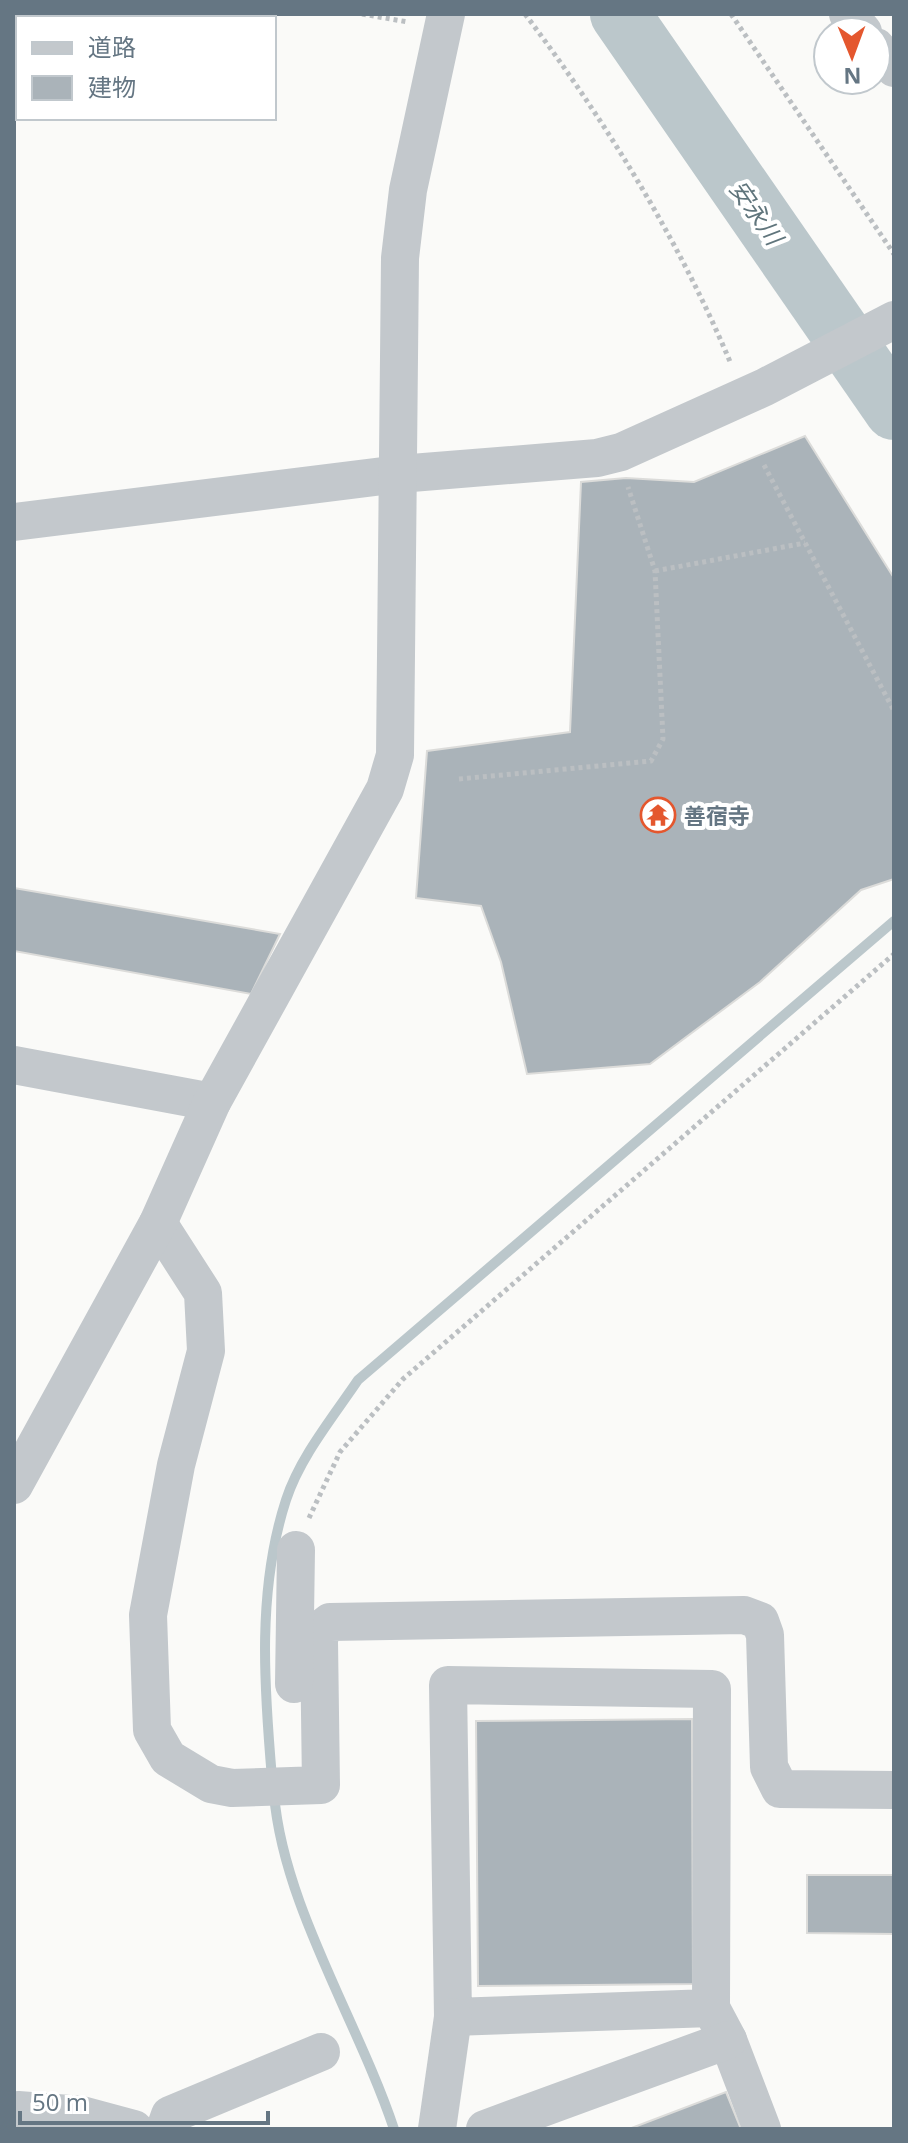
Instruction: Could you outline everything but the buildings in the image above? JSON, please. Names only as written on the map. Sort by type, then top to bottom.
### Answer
[{"type":"street","points":[[14,1485],[158,1223],[212,1102],[385,789],[395,755],[400,258],[408,190],[443,21]]},
{"type":"street","points":[[14,522],[399,474],[597,458],[621,452],[754,391],[894,320]]},
{"type":"street","points":[[14,1065],[212,1102]]},
{"type":"street","points":[[158,1223],[203,1293],[206,1351],[176,1465],[148,1615],[152,1730],[168,1758],[211,1784],[250,1788],[321,1785],[319,1641],[321,1629],[330,1622],[744,1615],[760,1621],[765,1635],[769,1767],[780,1789],[894,1790]]},
{"type":"street","points":[[294,1787],[292,1619],[296,1550]]},
{"type":"street","points":[[437,2129],[453,2017],[448,1685],[712,1689],[719,2024],[762,2129]]},
{"type":"street","points":[[453,2017],[719,2024]]},
{"type":"street","points":[[485,2129],[719,2024]]},
{"type":"street","points":[[165,2129],[170,2115],[321,2052]]},
{"type":"street","points":[[16,2109],[82,2115],[134,2129]]},
{"type":"path","points":[[362,14],[443,21]]},
{"type":"path","points":[[525,14],[569,72],[700,289],[754,391]]},
{"type":"path","points":[[731,14],[894,254]]},
{"type":"path","points":[[764,465],[894,711]]},
{"type":"path","points":[[459,779],[651,761],[663,739],[655,571],[626,478]]},
{"type":"path","points":[[655,571],[805,543]]},
{"type":"path","points":[[296,1550],[340,1452],[403,1379],[894,954]]},
{"type":"waterway","name":"安永川","points":[[620,14],[894,410]]},
{"type":"waterway","points":[[272,1778],[265,1638],[270,1568],[277,1534],[286,1500],[300,1468],[358,1380],[894,921]]},
{"type":"waterway","points":[[274,1794],[280,1836],[306,1920],[394,2129]]},
{"type":"place","name":"善宿寺","points":[[658,815]]}]
